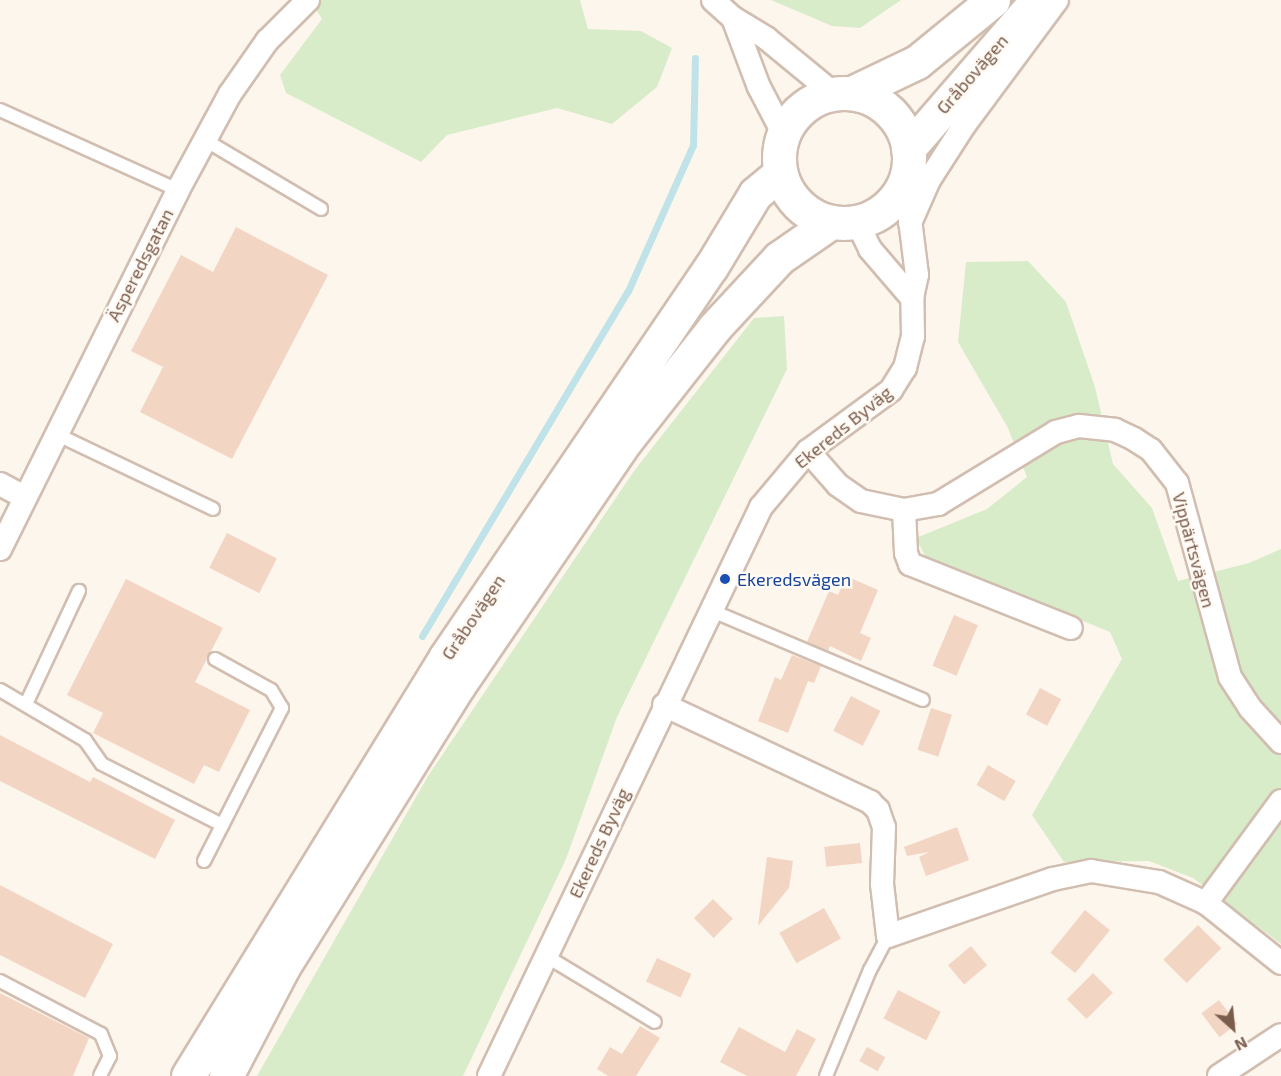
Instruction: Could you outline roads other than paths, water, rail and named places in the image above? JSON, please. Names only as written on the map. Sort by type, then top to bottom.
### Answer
[{"type":"main road","name":"Gråbovägen","points":[[842,93],[917,62],[993,0]]},
{"type":"main road","name":"Gråbovägen","points":[[907,165],[1037,0]]},
{"type":"main road","points":[[842,93],[872,99],[890,112],[902,129],[907,165],[887,207],[844,222],[798,205],[780,173],[778,153],[783,133],[803,107],[842,93]]},
{"type":"main road","name":"Gråbovägen","points":[[188,1076],[445,658],[711,267],[755,194],[780,173]]},
{"type":"main road","name":"Gråbovägen","points":[[226,1076],[283,967],[452,695],[626,440],[714,328],[779,258],[844,222]]},
{"type":"street","name":"Äsperedsgatan","points":[[0,549],[24,497],[205,140],[249,63],[308,0]]},
{"type":"street","points":[[713,0],[733,18],[766,38],[842,93]]},
{"type":"street","points":[[909,224],[929,180],[965,124],[1057,0]]},
{"type":"street","points":[[733,18],[743,50],[783,133]]},
{"type":"street","name":"Ekereds Byväg","points":[[489,1076],[664,705],[761,507],[808,451],[891,390],[910,353],[915,326],[912,298],[917,275],[909,224],[907,165]]},
{"type":"street","points":[[844,222],[912,298]]},
{"type":"street","name":"Vippärtsvägen","points":[[808,451],[838,485],[861,501],[904,510],[938,504],[1056,432],[1079,426],[1115,430],[1143,445],[1168,468],[1183,498],[1230,677],[1250,708],[1281,742]]},
{"type":"street","points":[[0,484],[24,497]]},
{"type":"street","points":[[904,510],[906,553],[910,564],[1071,628]]},
{"type":"street","points":[[664,705],[870,802],[878,810],[884,826],[882,884],[888,936],[1053,879],[1091,871],[1159,882],[1206,903],[1281,963]]},
{"type":"street","points":[[1206,903],[1281,801]]},
{"type":"street","points":[[1219,1076],[1281,1035]]},
{"type":"lane","points":[[0,110],[178,190]]},
{"type":"lane","points":[[205,140],[321,209]]},
{"type":"lane","points":[[56,434],[213,509]]},
{"type":"lane","points":[[26,704],[79,591]]},
{"type":"lane","points":[[710,610],[923,700]]},
{"type":"lane","points":[[204,861],[282,708],[271,690],[215,659]]},
{"type":"lane","points":[[0,690],[85,740],[102,764],[222,825]]},
{"type":"lane","points":[[826,1076],[870,970],[888,936]]},
{"type":"lane","points":[[546,956],[655,1022]]},
{"type":"lane","points":[[0,981],[101,1034],[110,1056],[100,1076]]},
{"type":"waterway","points":[[422,636],[628,291],[693,145],[695,58]]},
{"type":"place","name":"Ekeredsvägen","points":[[725,579]]}]
